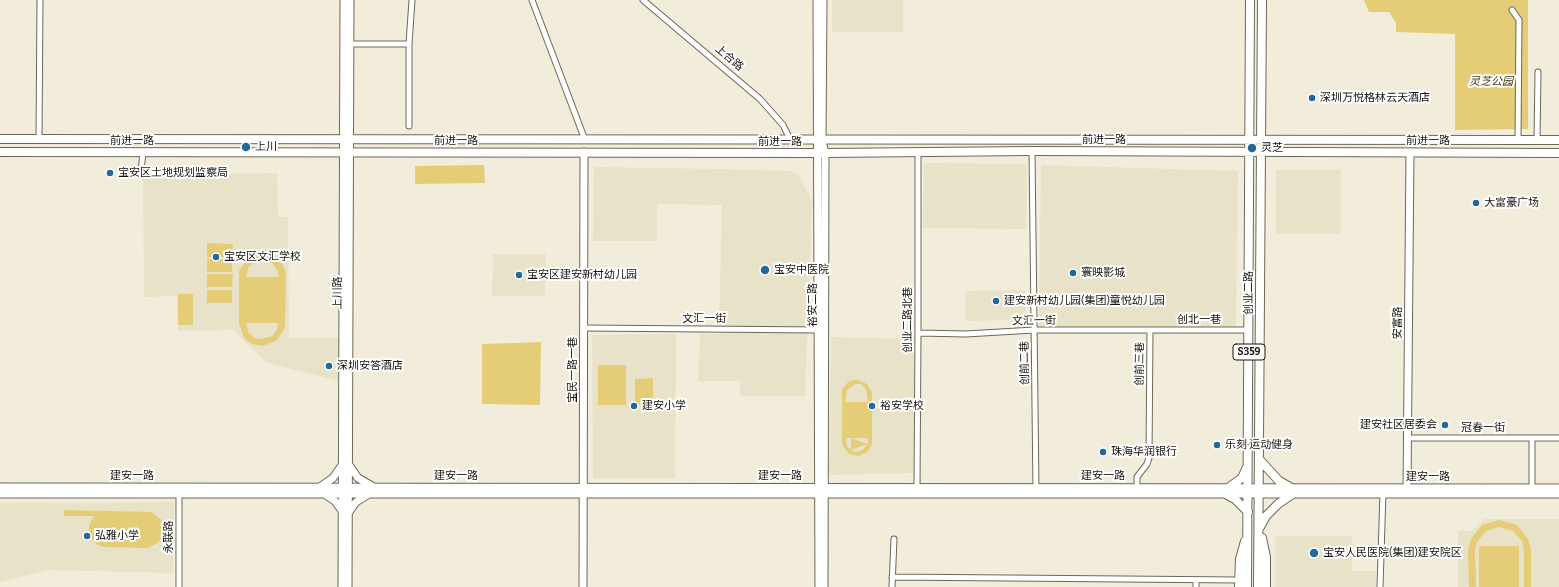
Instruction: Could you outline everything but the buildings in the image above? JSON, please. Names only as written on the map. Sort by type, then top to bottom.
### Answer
[{"type":"main road","name":"上川路","points":[[344,0],[347,44],[346,513],[348,587]]},
{"type":"main road","name":"上川路","points":[[347,44],[350,0]]},
{"type":"main road","name":"裕安二路","points":[[817,0],[821,153],[821,491],[819,587]]},
{"type":"main road","name":"裕安二路","points":[[820,141],[823,0]]},
{"type":"main road","name":"创业二路","points":[[1247,587],[1250,0]]},
{"type":"main road","name":"创业二路","points":[[1258,587],[1262,0]]},
{"type":"main road","name":"前进一路","points":[[0,139],[791,141],[1559,140]]},
{"type":"main road","points":[[906,141],[901,144],[901,147],[906,152]]},
{"type":"main road","points":[[1354,152],[1349,147],[1350,143],[1355,141]]},
{"type":"main road","name":"前进一路","points":[[0,152],[821,153],[1032,151],[1559,153]]},
{"type":"main road","name":"宝民一路一巷","points":[[583,587],[584,152]]},
{"type":"main road","name":"安富路","points":[[1407,491],[1410,152]]},
{"type":"main road","points":[[1260,459],[1279,481],[1292,490],[1266,516],[1259,528],[1266,556],[1266,587]]},
{"type":"main road","points":[[370,494],[356,502],[346,513],[335,501],[321,491],[346,463],[358,478],[376,487]]},
{"type":"main road","points":[[1248,465],[1242,478],[1226,490],[1248,512]]},
{"type":"main road","name":"建安一路","points":[[0,487],[346,491],[370,494],[584,491],[1383,490],[1559,494]]},
{"type":"main road","name":"建安一路","points":[[346,491],[376,487],[584,491]]},
{"type":"main road","name":"建安一路","points":[[821,491],[917,488],[1036,491],[1137,487],[1226,490]]},
{"type":"main road","name":"建安一路","points":[[1407,491],[1559,488]]},
{"type":"main road","name":"建安一路","points":[[0,494],[179,490]]},
{"type":"main road","name":"裕安二路","points":[[821,491],[824,587]]},
{"type":"main road","name":"上川路","points":[[342,587],[346,513]]},
{"type":"main road","points":[[1239,584],[1240,559],[1248,528]]},
{"type":"street","points":[[39,139],[40,0]]},
{"type":"street","points":[[410,126],[409,44],[412,0]]},
{"type":"street","points":[[532,0],[586,140]]},
{"type":"street","name":"上合路","points":[[643,0],[760,98],[783,125],[791,141]]},
{"type":"street","points":[[1512,10],[1519,20],[1518,140]]},
{"type":"street","points":[[347,44],[409,44]]},
{"type":"street","points":[[1537,140],[1538,72]]},
{"type":"street","name":"创前二巷","points":[[1032,151],[1035,232],[1034,330],[1036,491]]},
{"type":"street","points":[[141,171],[144,152]]},
{"type":"street","name":"创业二路北巷","points":[[917,488],[918,152]]},
{"type":"street","name":"文汇一街","points":[[584,328],[821,330]]},
{"type":"street","name":"文汇一街","points":[[918,333],[966,334],[1034,330],[1150,330]]},
{"type":"street","name":"创北一巷","points":[[1150,330],[1249,330]]},
{"type":"street","name":"创前三巷","points":[[1137,487],[1137,477],[1147,464],[1149,458],[1150,330]]},
{"type":"street","name":"冠春一街","points":[[1408,438],[1559,438]]},
{"type":"street","points":[[1532,438],[1532,488]]},
{"type":"street","name":"永联路","points":[[179,490],[179,587]]},
{"type":"street","points":[[1380,587],[1383,490]]},
{"type":"street","points":[[892,587],[894,539]]},
{"type":"street","points":[[892,577],[1196,580],[1239,584]]},
{"type":"street","points":[[1196,580],[1196,587]]},
{"type":"shaded area","points":[[832,0],[903,0],[903,32],[832,32]]},
{"type":"shaded area","points":[[924,163],[1027,164],[1026,229],[923,228]]},
{"type":"shaded area","points":[[1041,165],[1238,171],[1236,328],[1039,327]]},
{"type":"shaded area","name":"宝安中医院","points":[[594,167],[790,171],[798,174],[812,201],[805,396],[740,396],[740,381],[698,381],[700,334],[719,334],[722,205],[657,204],[657,241],[593,241]]},
{"type":"shaded area","points":[[1276,170],[1341,170],[1341,234],[1276,234]]},
{"type":"shaded area","name":"宝安区文汇学校","points":[[277,173],[278,217],[288,217],[289,338],[339,338],[339,381],[267,363],[233,330],[178,331],[177,296],[144,297],[143,175]]},
{"type":"shaded area","name":"宝安区建安新村幼儿园","points":[[493,254],[546,254],[545,296],[492,296]]},
{"type":"shaded area","name":"建安新村幼儿园(集团)童悦幼儿园","points":[[1025,290],[1026,310],[1016,320],[966,321],[965,291]]},
{"type":"shaded area","name":"建安小学","points":[[676,334],[675,478],[593,478],[592,335]]},
{"type":"shaded area","name":"裕安学校","points":[[831,337],[915,339],[913,473],[829,475]]},
{"type":"shaded area","name":"弘雅小学","points":[[174,502],[173,573],[48,570],[0,582],[0,503]]},
{"type":"shaded area","points":[[1484,519],[1559,519],[1559,587],[1458,587],[1458,531],[1472,531]]},
{"type":"shaded area","name":"宝安人民医院(集团)建安院区","points":[[1275,536],[1352,536],[1352,571],[1376,571],[1376,587],[1275,587]]},
{"type":"green space","name":"灵芝公园","points":[[1364,0],[1528,0],[1528,129],[1455,130],[1455,34],[1396,32],[1396,23],[1389,12],[1369,12]]},
{"type":"green space","points":[[484,165],[485,183],[415,184],[415,166]]},
{"type":"green space","points":[[207,243],[233,244],[232,257],[207,257]]},
{"type":"green space","points":[[257,254],[268,254],[277,258],[284,267],[286,276],[285,328],[276,341],[262,346],[252,344],[244,338],[239,323],[239,271],[248,258]],"holes":[[[259,260],[266,260],[273,264],[279,277],[246,277],[249,266]],[[246,323],[278,323],[277,330],[272,336],[262,339],[255,338],[249,333]]]},
{"type":"green space","points":[[207,259],[232,259],[232,272],[207,272]]},
{"type":"green space","points":[[207,274],[233,274],[232,287],[207,287]]},
{"type":"green space","points":[[207,290],[232,290],[232,303],[207,303]]},
{"type":"green space","points":[[178,294],[193,294],[193,325],[178,325]]},
{"type":"green space","points":[[541,342],[540,405],[482,404],[482,344]]},
{"type":"green space","points":[[598,365],[626,365],[626,405],[598,405]]},
{"type":"green space","points":[[653,378],[653,404],[635,404],[635,379]]},
{"type":"green space","points":[[858,380],[867,384],[872,393],[872,444],[867,452],[858,456],[849,454],[843,446],[842,441],[842,390],[848,382]],"holes":[[[855,384],[861,384],[866,389],[868,402],[845,402],[847,390]],[[846,438],[868,438],[868,443],[863,450],[855,452],[847,447]]]},
{"type":"green space","points":[[851,438],[867,444],[851,450]]},
{"type":"green space","points":[[64,510],[152,512],[162,521],[164,532],[158,543],[147,548],[103,547],[96,544],[90,536],[89,525],[94,516],[64,516]]},
{"type":"green space","points":[[1499,520],[1517,525],[1528,539],[1531,550],[1531,587],[1524,587],[1524,551],[1522,541],[1513,531],[1499,527],[1486,531],[1477,542],[1475,551],[1476,587],[1469,587],[1468,551],[1471,539],[1482,525]]},
{"type":"green space","points":[[1479,546],[1519,546],[1519,587],[1479,587]]},
{"type":"place","name":"深圳万悦格林云天酒店","points":[[1312,98]]},
{"type":"place","name":"上川","points":[[246,147]]},
{"type":"place","name":"灵芝","points":[[1252,148]]},
{"type":"place","name":"宝安区土地规划监察局","points":[[110,173]]},
{"type":"place","name":"大富豪广场","points":[[1476,203]]},
{"type":"place","name":"宝安区文汇学校","points":[[216,257]]},
{"type":"place","name":"宝安中医院","points":[[765,270]]},
{"type":"place","name":"寰映影城","points":[[1073,273]]},
{"type":"place","name":"宝安区建安新村幼儿园","points":[[519,275]]},
{"type":"place","name":"建安新村幼儿园(集团)童悦幼儿园","points":[[996,301]]},
{"type":"place","name":"深圳安答酒店","points":[[329,366]]},
{"type":"place","name":"建安小学","points":[[634,406]]},
{"type":"place","name":"裕安学校","points":[[872,406]]},
{"type":"place","name":"建安社区居委会","points":[[1445,425]]},
{"type":"place","name":"乐刻·运动健身","points":[[1217,445]]},
{"type":"place","name":"珠海华润银行","points":[[1103,452]]},
{"type":"place","name":"弘雅小学","points":[[87,536]]},
{"type":"place","name":"宝安人民医院(集团)建安院区","points":[[1314,553]]}]
